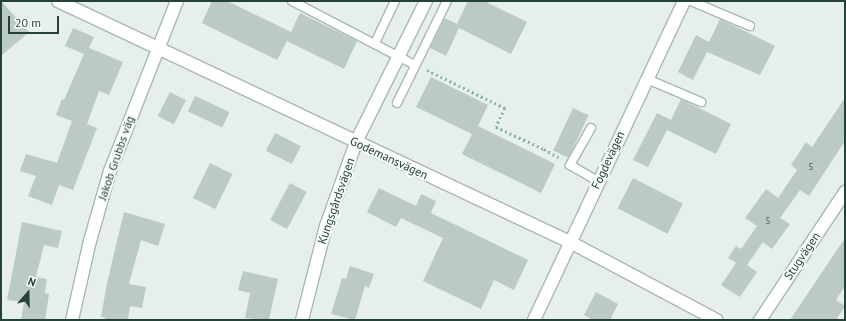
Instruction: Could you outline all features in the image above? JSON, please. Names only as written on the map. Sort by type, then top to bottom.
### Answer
[{"type":"street","name":"Godemansvägen","points":[[58,1],[159,47],[356,142],[570,242],[717,320]]},
{"type":"street","name":"Jakob Grubbs väg","points":[[72,320],[90,241],[110,171],[177,1]]},
{"type":"street","name":"Kungsgårdsvägen","points":[[302,320],[326,226],[356,142],[426,1]]},
{"type":"street","name":"Fogdevägen","points":[[534,320],[598,181],[684,1]]},
{"type":"street","name":"Stugvägen","points":[[760,320],[845,192]]},
{"type":"lane","points":[[292,1],[399,55],[415,65]]},
{"type":"lane","points":[[374,43],[395,1]]},
{"type":"lane","points":[[397,104],[447,1]]},
{"type":"lane","points":[[691,1],[750,26]]},
{"type":"lane","points":[[647,79],[701,102]]},
{"type":"lane","points":[[591,128],[570,165],[598,181]]},
{"type":"path","points":[[415,65],[474,91],[505,108],[496,127],[544,149],[570,165]]},
{"type":"building","points":[[1,1],[29,32],[1,56]]},
{"type":"building","points":[[212,1],[227,1],[291,32],[300,13],[357,41],[344,69],[287,41],[277,60],[202,23]]},
{"type":"building","points":[[468,1],[484,1],[527,22],[511,54],[459,28],[446,56],[430,48],[445,18],[457,24]]},
{"type":"building","points":[[720,19],[775,46],[760,75],[707,52],[693,80],[678,72],[696,35],[709,42]]},
{"type":"building","points":[[73,28],[94,37],[89,48],[123,62],[109,95],[99,91],[87,124],[97,128],[73,190],[59,185],[52,205],[28,196],[36,176],[20,171],[26,154],[57,163],[72,121],[56,115],[62,99],[64,100],[84,54],[65,46]]},
{"type":"building","points":[[431,77],[488,105],[478,126],[555,164],[541,193],[462,154],[472,134],[416,107]]},
{"type":"building","points":[[170,92],[186,100],[174,124],[158,116]]},
{"type":"building","points":[[195,96],[229,112],[222,127],[188,111]]},
{"type":"building","points":[[845,98],[845,141],[809,196],[800,190],[780,218],[790,224],[772,249],[763,242],[747,265],[757,272],[740,297],[721,285],[736,263],[728,258],[736,246],[741,249],[757,226],[745,218],[766,189],[778,198],[797,170],[791,165],[806,142],[812,147]]},
{"type":"building","points":[[681,99],[731,124],[716,154],[667,130],[648,167],[633,160],[657,113],[671,120]]},
{"type":"building","points":[[573,108],[588,115],[569,158],[553,151]]},
{"type":"building","points":[[275,133],[301,146],[292,164],[266,151]]},
{"type":"building","points":[[210,163],[232,174],[215,209],[193,198]]},
{"type":"building","points":[[633,178],[683,203],[667,234],[618,208]]},
{"type":"building","points":[[290,183],[307,192],[287,229],[270,220]]},
{"type":"building","points":[[379,188],[416,206],[421,194],[436,201],[431,213],[528,260],[514,290],[494,280],[481,309],[423,281],[443,238],[401,218],[396,227],[367,212]]},
{"type":"building","points":[[124,212],[165,224],[158,246],[141,240],[129,284],[146,287],[142,308],[130,306],[128,320],[104,320],[105,317],[101,317],[107,283]]},
{"type":"building","points":[[22,222],[62,231],[58,248],[44,245],[36,277],[47,279],[45,293],[49,294],[45,320],[21,320],[24,302],[7,300]]},
{"type":"building","points":[[845,238],[845,286],[836,300],[845,306],[836,320],[790,320]]},
{"type":"building","points":[[350,266],[374,274],[369,288],[365,286],[355,320],[331,314],[342,278],[346,279]]},
{"type":"building","points":[[243,271],[278,279],[269,320],[245,318],[250,293],[238,290]]},
{"type":"building","points":[[596,292],[618,304],[610,320],[593,320],[584,315]]}]
